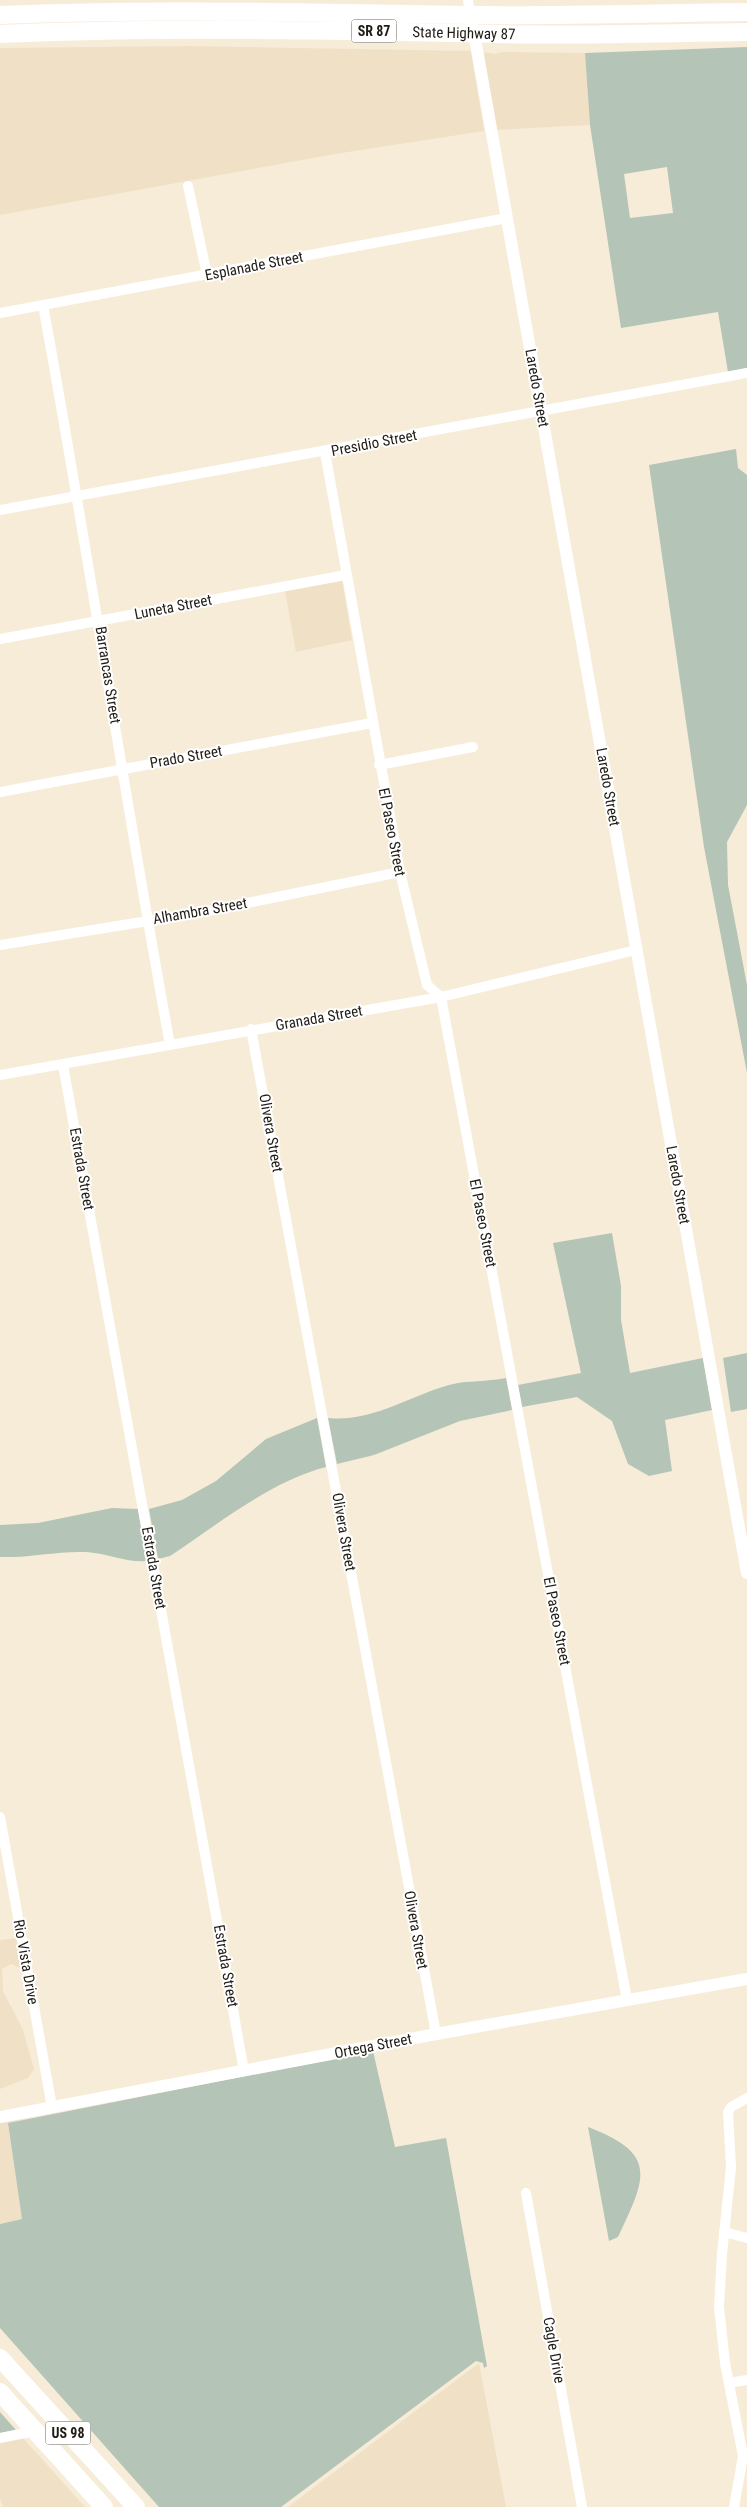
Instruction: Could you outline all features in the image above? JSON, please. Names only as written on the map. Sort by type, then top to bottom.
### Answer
[{"type":"highway","name":"SR 87","points":[[0,15],[54,13],[344,12],[469,7],[747,12]]},
{"type":"highway","name":"State Highway 87","points":[[0,34],[52,32],[342,31],[474,33],[747,32]]},
{"type":"highway","name":"US 98","points":[[0,2358],[136,2507]]},
{"type":"highway","name":"US 98","points":[[0,2392],[104,2507]]},
{"type":"street","name":"Laredo Street","points":[[469,7],[747,1573]]},
{"type":"street","points":[[188,186],[207,275]]},
{"type":"street","name":"Esplanade Street","points":[[0,313],[507,218]]},
{"type":"street","name":"Barrancas Street","points":[[43,305],[78,496],[147,920],[170,1045]]},
{"type":"street","name":"Presidio Street","points":[[0,510],[325,452],[541,410],[747,373]]},
{"type":"street","name":"El Paseo Street","points":[[325,452],[400,872],[427,986],[440,997],[627,2000]]},
{"type":"street","name":"Luneta Street","points":[[0,639],[346,574]]},
{"type":"street","name":"Prado Street","points":[[0,792],[372,723]]},
{"type":"street","points":[[380,765],[473,746]]},
{"type":"street","name":"Alhambra Street","points":[[0,945],[203,912],[400,872]]},
{"type":"street","name":"Granada Street","points":[[0,1075],[440,997],[636,950]]},
{"type":"street","name":"Olivera Street","points":[[252,1030],[436,2034]]},
{"type":"street","name":"Estrada Street","points":[[63,1065],[244,2071]]},
{"type":"street","name":"Rio Vista Drive","points":[[0,1818],[52,2107]]},
{"type":"street","name":"Ortega Street","points":[[0,2117],[436,2034],[747,1979]]},
{"type":"street","points":[[734,2507],[743,2456],[725,2363],[719,2307],[731,2167],[728,2112],[731,2107],[747,2098]]},
{"type":"street","name":"Cagle Drive","points":[[526,2193],[582,2507]]},
{"type":"street","points":[[724,2232],[747,2238]]},
{"type":"street","points":[[729,2382],[747,2380]]},
{"type":"street","points":[[0,2438],[35,2431]]},
{"type":"shaded area","points":[[191,46],[471,51],[484,131],[335,154],[0,215],[0,48]]},
{"type":"shaded area","points":[[482,52],[495,54],[502,52],[585,53],[590,125],[495,130]]},
{"type":"shaded area","points":[[342,580],[352,640],[296,652],[285,591]]},
{"type":"shaded area","points":[[16,1938],[22,1969],[11,1964],[2,1969],[3,1991],[23,2030],[34,2069],[28,2078],[0,2089],[0,1940]]},
{"type":"shaded area","points":[[55,2111],[8,2123],[22,2219],[0,2224],[0,2122]]},
{"type":"shaded area","points":[[479,2363],[506,2507],[288,2507]]},
{"type":"shaded area","points":[[23,2438],[85,2507],[3,2507],[0,2499],[0,2442]]},
{"type":"green space","points":[[747,47],[747,368],[728,372],[718,312],[621,328],[590,125],[585,53]],"holes":[[[667,167],[673,213],[630,218],[624,174]]]},
{"type":"green space","points":[[736,449],[738,468],[747,475],[747,805],[727,842],[728,885],[747,985],[747,1073],[704,847],[649,465]]},
{"type":"green space","points":[[612,1233],[621,1286],[621,1320],[630,1373],[703,1358],[712,1410],[665,1420],[672,1471],[649,1476],[628,1464],[612,1421],[577,1397],[522,1407],[518,1385],[581,1373],[553,1243]]},
{"type":"green space","points":[[747,1353],[747,1409],[731,1412],[723,1358]]},
{"type":"green space","points":[[506,1378],[512,1410],[460,1421],[374,1455],[337,1464],[328,1418],[344,1418],[374,1413],[456,1383]]},
{"type":"green space","points":[[317,1418],[326,1467],[285,1482],[245,1505],[170,1556],[158,1559],[149,1509],[182,1500],[216,1481],[266,1439]]},
{"type":"green space","points":[[112,1508],[138,1509],[147,1561],[132,1561],[86,1552],[0,1557],[0,1525],[38,1523]]},
{"type":"green space","points":[[373,2051],[395,2147],[446,2138],[487,2366],[484,2368],[483,2363],[476,2361],[281,2507],[159,2507],[0,2328],[0,2224],[22,2219],[8,2123]]},
{"type":"green space","points":[[588,2127],[611,2137],[627,2147],[636,2158],[640,2170],[635,2199],[618,2237],[609,2241]]},
{"type":"green space","points":[[0,2412],[16,2430],[0,2433]]}]
